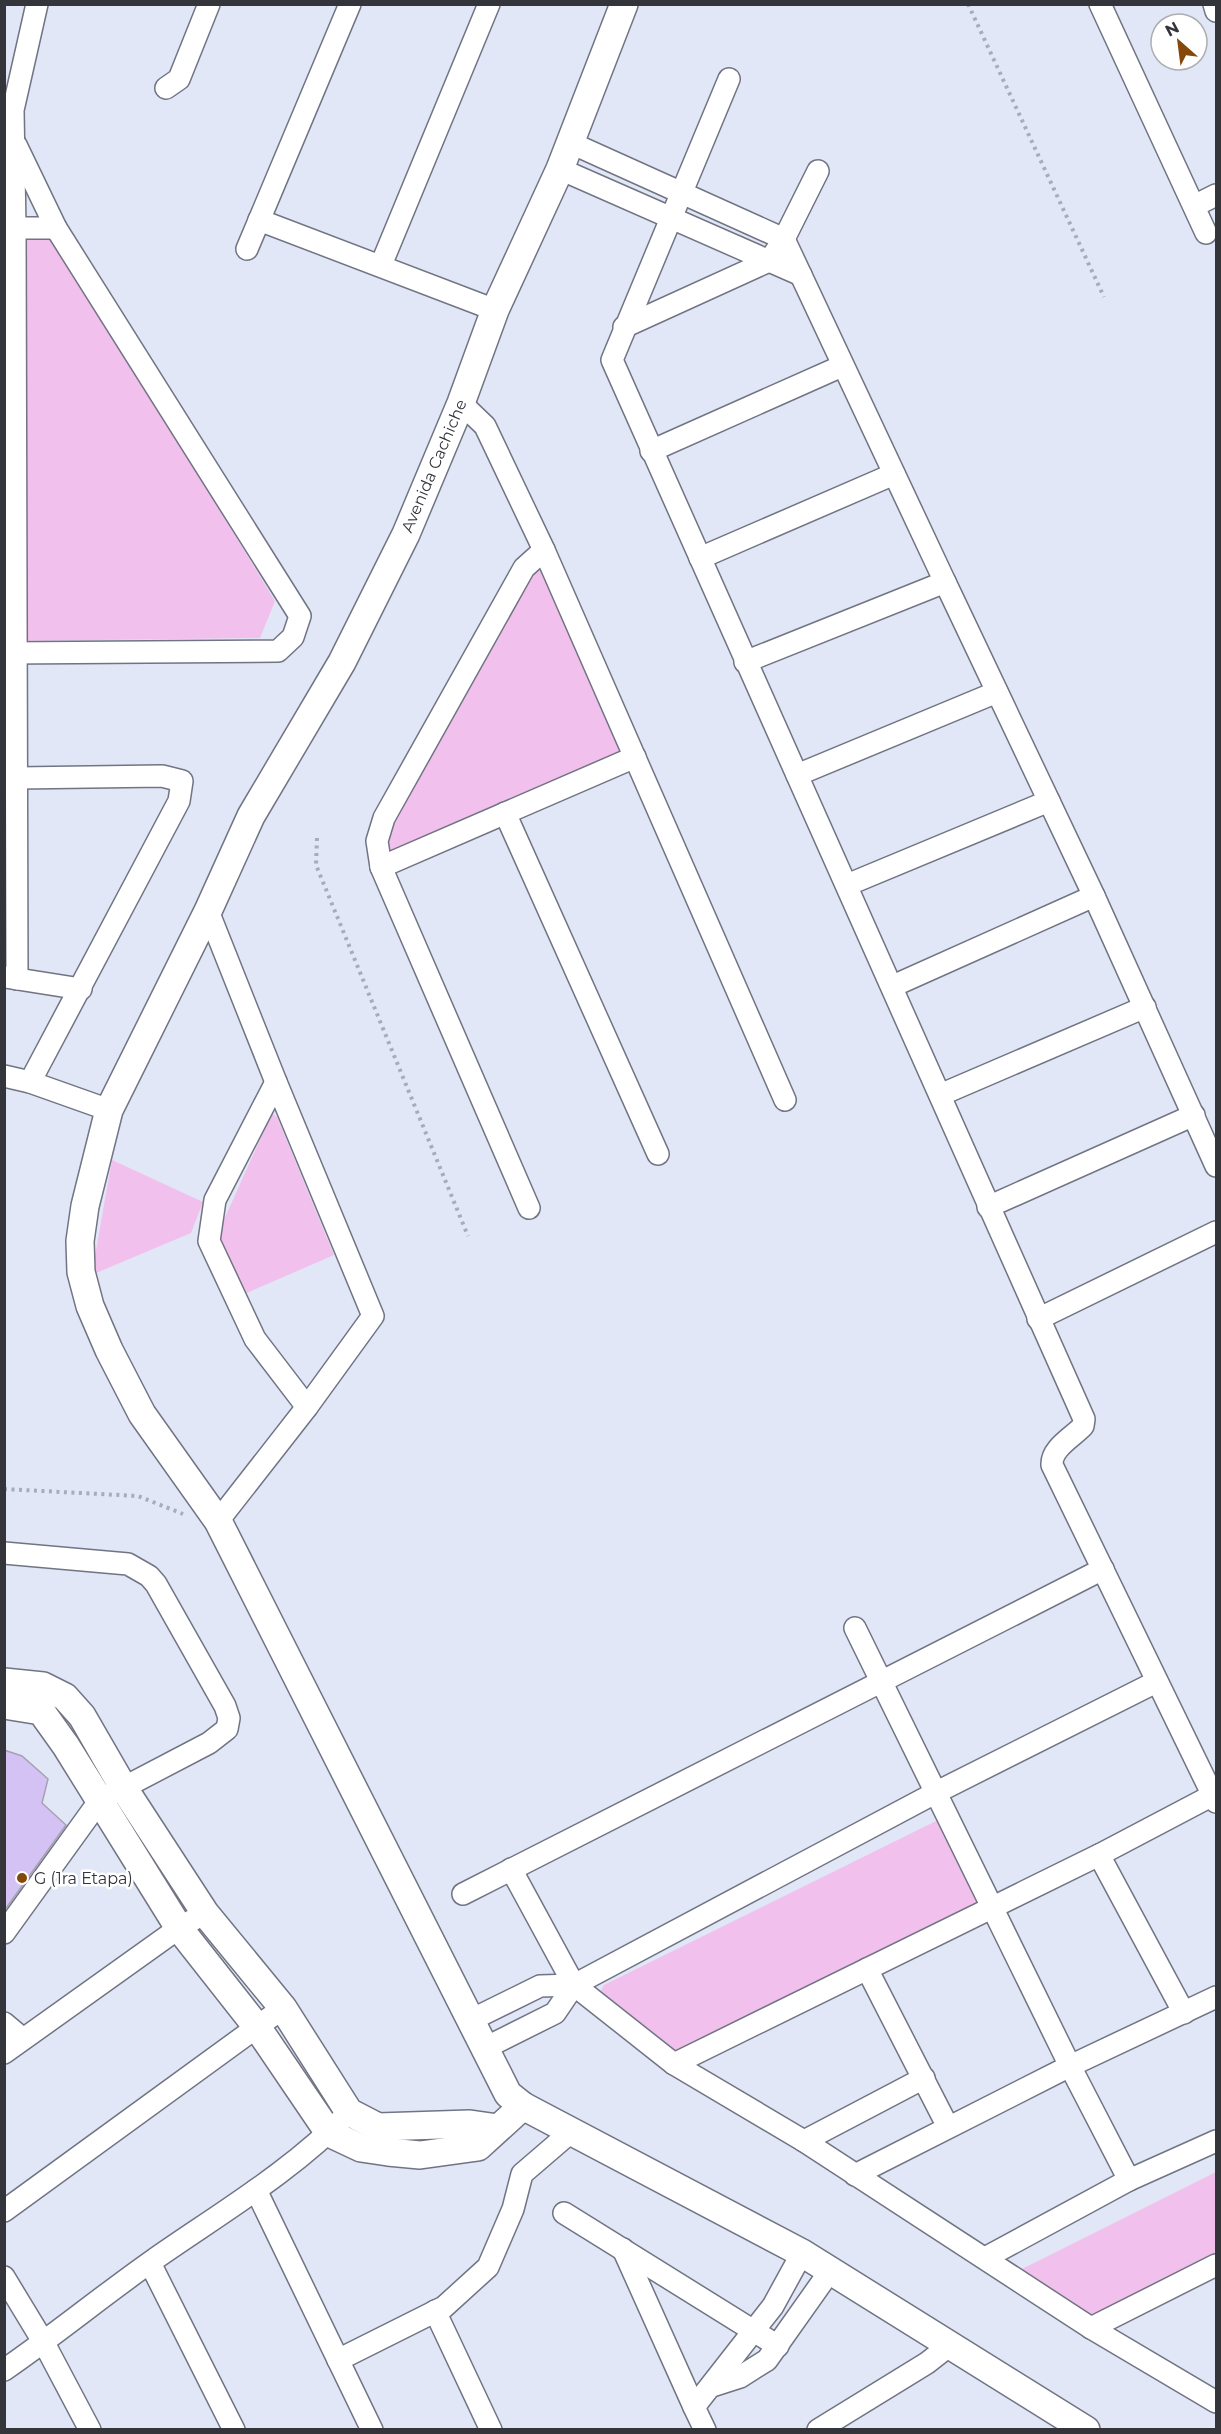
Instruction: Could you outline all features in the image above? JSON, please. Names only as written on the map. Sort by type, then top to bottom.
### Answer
[{"type":"street","points":[[37,4],[13,110],[12,136],[10,652],[17,778],[11,978],[81,989]]},
{"type":"street","points":[[166,88],[179,79],[209,4]]},
{"type":"street","points":[[247,249],[350,4]]},
{"type":"street","points":[[381,265],[489,4]]},
{"type":"street","name":"Avenida Cachiche","points":[[624,4],[571,143],[495,310],[460,403],[406,534],[342,662],[251,816],[208,911],[109,1110],[80,1241],[84,1283],[90,1306],[109,1350],[142,1414],[218,1521],[416,1917],[473,2019],[508,2094],[524,2106],[802,2253],[950,2345],[1070,2426]]},
{"type":"street","points":[[1100,4],[1206,233]]},
{"type":"street","points":[[1214,4],[1216,11]]},
{"type":"street","points":[[674,2064],[1215,1799],[1052,1465],[1055,1451],[1083,1426],[1084,1419],[988,1207],[893,986],[612,360],[729,79]]},
{"type":"street","points":[[10,652],[278,651],[293,637],[300,616],[56,228],[12,136]]},
{"type":"street","points":[[571,143],[784,239],[1094,896],[1216,1166]]},
{"type":"street","points":[[560,169],[801,275]]},
{"type":"street","points":[[624,327],[769,261],[784,239],[818,171]]},
{"type":"street","points":[[1194,206],[1216,195]]},
{"type":"street","points":[[259,220],[495,310]]},
{"type":"street","points":[[10,228],[56,228]]},
{"type":"street","points":[[651,451],[842,366]]},
{"type":"street","points":[[460,403],[485,426],[544,550],[785,1100]]},
{"type":"street","points":[[700,558],[894,474]]},
{"type":"street","points":[[529,1208],[381,867],[377,841],[384,818],[524,568],[544,550]]},
{"type":"street","points":[[746,662],[945,582]]},
{"type":"street","points":[[797,774],[998,692]]},
{"type":"street","points":[[381,867],[635,757]]},
{"type":"street","points":[[17,778],[162,776],[182,781],[179,801],[30,1082]]},
{"type":"street","points":[[847,885],[1049,801]]},
{"type":"street","points":[[505,813],[657,1154]]},
{"type":"street","points":[[893,986],[1094,896]]},
{"type":"street","points":[[208,911],[276,1082],[374,1316],[218,1521]]},
{"type":"street","points":[[940,1095],[1144,1007]]},
{"type":"street","points":[[4,1076],[30,1082],[109,1110]]},
{"type":"street","points":[[276,1082],[215,1200],[209,1241],[255,1339],[307,1407]]},
{"type":"street","points":[[988,1207],[1194,1115]]},
{"type":"street","points":[[1038,1319],[1216,1232]]},
{"type":"street","points":[[4,1553],[115,1562],[140,1569],[156,1584],[225,1706],[229,1718],[227,1729],[218,1737],[100,1800],[4,1933]]},
{"type":"street","points":[[462,1894],[1103,1569]]},
{"type":"street","points":[[855,1628],[1070,2066],[1129,2180]]},
{"type":"street","points":[[473,2019],[540,1986],[574,1985],[935,1793],[1156,1682]]},
{"type":"street","points":[[9,1699],[43,1686],[65,1697],[82,1716],[123,1787],[205,1913],[283,2008],[349,2112],[378,2127],[471,2124],[498,2127]]},
{"type":"street","points":[[9,1699],[41,1711],[100,1800],[179,1928],[257,2027],[329,2133],[362,2148],[420,2155],[478,2147],[524,2106]]},
{"type":"street","points":[[1099,1855],[1184,2013]]},
{"type":"street","points":[[511,1869],[574,1985],[674,2064],[804,2141],[1091,2328],[1216,2402]]},
{"type":"street","points":[[4,2053],[179,1928],[205,1913]]},
{"type":"street","points":[[867,1970],[948,2127]]},
{"type":"street","points":[[487,2047],[555,2013],[574,1985]]},
{"type":"street","points":[[855,2175],[1070,2066],[1216,1997]]},
{"type":"street","points":[[4,2211],[283,2008]]},
{"type":"street","points":[[4,2023],[23,2039]]},
{"type":"street","points":[[804,2141],[924,2078]]},
{"type":"street","points":[[4,2370],[44,2343],[150,2263],[255,2190],[329,2133],[349,2112]]},
{"type":"street","points":[[338,2360],[444,2307],[488,2267],[513,2209],[522,2174],[572,2131]]},
{"type":"street","points":[[985,2258],[1129,2180],[1216,2140]]},
{"type":"street","points":[[255,2190],[372,2430]]},
{"type":"street","points":[[564,2213],[778,2346]]},
{"type":"street","points":[[623,2249],[705,2430]]},
{"type":"street","points":[[694,2407],[773,2306],[802,2253]]},
{"type":"street","points":[[150,2263],[234,2430]]},
{"type":"street","points":[[1091,2328],[1216,2265]]},
{"type":"street","points":[[712,2386],[740,2378],[767,2360],[830,2271]]},
{"type":"street","points":[[4,2277],[44,2343],[90,2430]]},
{"type":"street","points":[[435,2311],[491,2430]]},
{"type":"street","points":[[818,2430],[927,2363],[950,2345]]},
{"type":"path","points":[[968,4],[1104,297]]},
{"type":"path","points":[[317,838],[316,865],[468,1236]]},
{"type":"path","points":[[4,1489],[138,1496],[182,1514],[218,1521]]},
{"type":"shaded area","points":[[53,237],[275,601],[260,638],[21,641],[20,239]]},
{"type":"shaded area","points":[[543,570],[624,752],[396,856],[386,850],[392,821],[530,572]]},
{"type":"shaded area","points":[[272,1113],[277,1117],[334,1255],[242,1295],[218,1233]]},
{"type":"shaded area","points":[[112,1160],[203,1202],[191,1233],[96,1273],[95,1256]]},
{"type":"shaded area","points":[[938,1820],[985,1919],[684,2065],[598,1996],[604,1985]]},
{"type":"shaded area","points":[[1216,2172],[1216,2273],[1100,2330],[1018,2271]]},
{"type":"building","name":"G (1ra Etapa)","points":[[4,1750],[22,1756],[48,1779],[42,1803],[66,1825],[4,1911]]},
{"type":"place","name":"G (1ra Etapa)","points":[[22,1878]]}]
